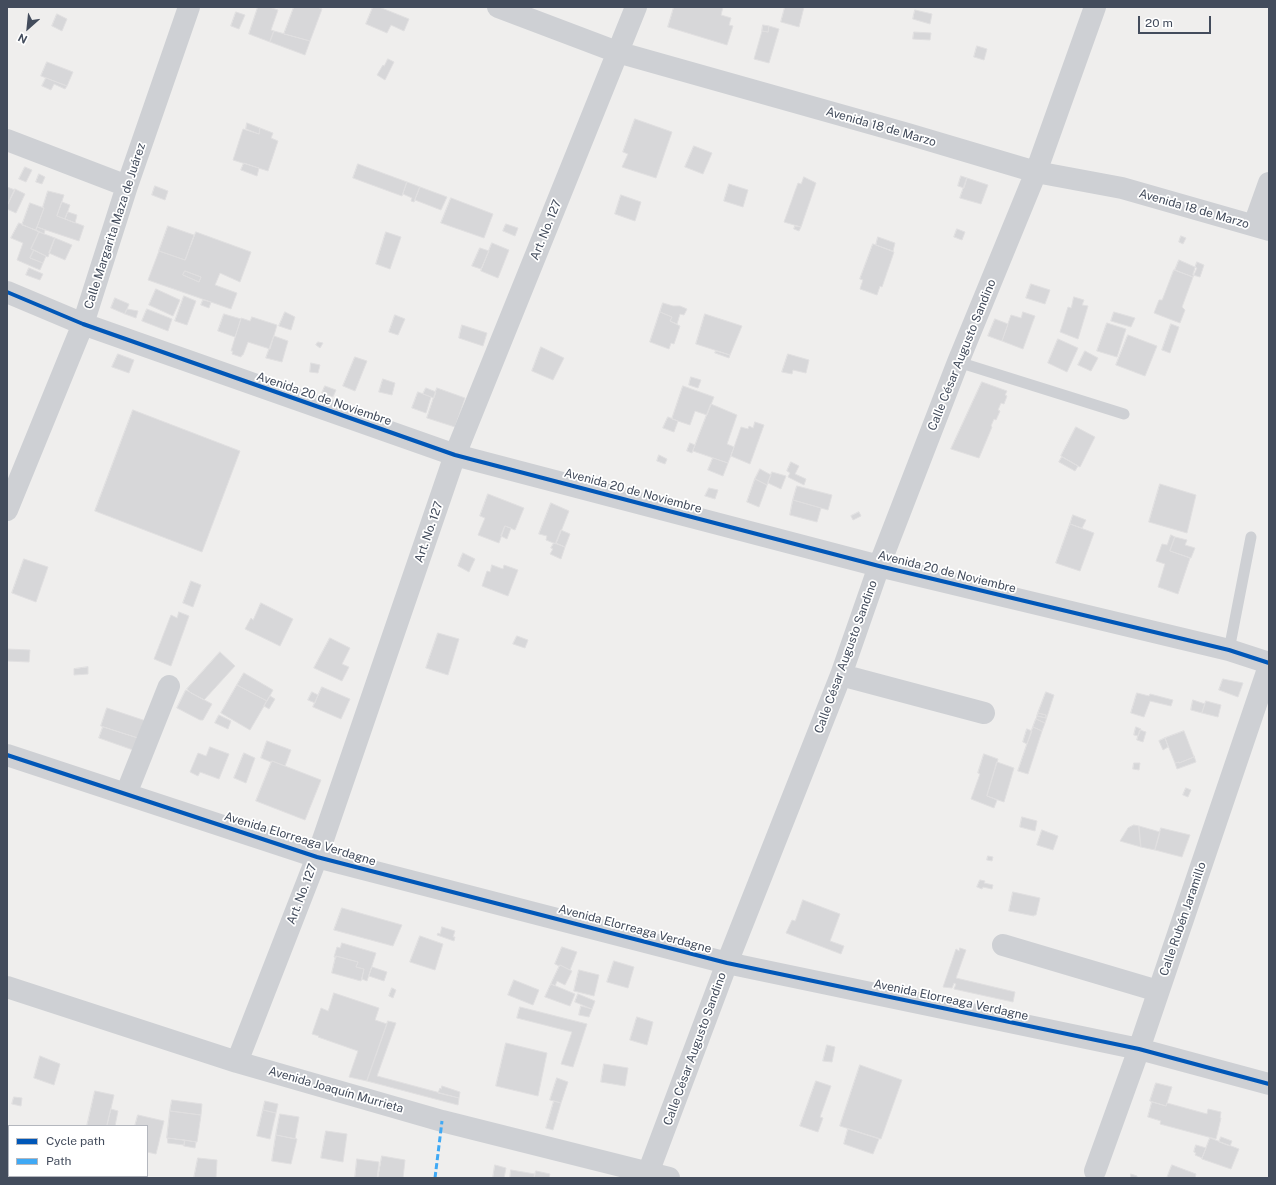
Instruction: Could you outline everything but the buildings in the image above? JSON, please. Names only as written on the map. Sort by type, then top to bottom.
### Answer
[{"type":"street","name":"Calle Margarita Maza de Juárez","points":[[7,510],[82,324],[127,186],[189,7]]},
{"type":"street","name":"Avenida 18 de Marzo","points":[[498,7],[617,52],[908,134],[1036,172],[1122,188],[1261,228]]},
{"type":"street","name":"Art. No. 127","points":[[238,1062],[317,857],[455,455],[636,7]]},
{"type":"street","name":"Calle César Augusto Sandino","points":[[659,1176],[727,964],[841,675],[879,566],[958,362],[1036,172],[1095,7]]},
{"type":"street","points":[[7,140],[127,186]]},
{"type":"street","points":[[1261,228],[1269,183]]},
{"type":"street","name":"Avenida 20 de Noviembre","points":[[7,292],[82,324],[455,455],[879,566],[1229,650],[1269,663]]},
{"type":"street","name":"Calle Rubén Jaramillo","points":[[1094,1171],[1139,1049],[1269,666]]},
{"type":"street","points":[[841,675],[984,714]]},
{"type":"street","points":[[126,794],[169,686]]},
{"type":"street","name":"Avenida Elorreaga Verdagne","points":[[7,755],[317,857],[727,964],[1139,1049],[1269,1084]]},
{"type":"street","points":[[1003,944],[1158,992]]},
{"type":"street","name":"Avenida Joaquín Murrieta","points":[[7,987],[238,1062],[442,1121],[659,1176]]},
{"type":"lane","points":[[958,362],[1124,414]]},
{"type":"lane","points":[[1229,650],[1251,537]]},
{"type":"marked path","points":[[435,1178],[442,1121]]},
{"type":"cycle path","points":[[7,292],[83,324],[455,455],[879,566],[1229,650],[1269,663]]},
{"type":"cycle path","points":[[7,755],[317,857],[727,963],[1139,1049],[1269,1084]]}]
